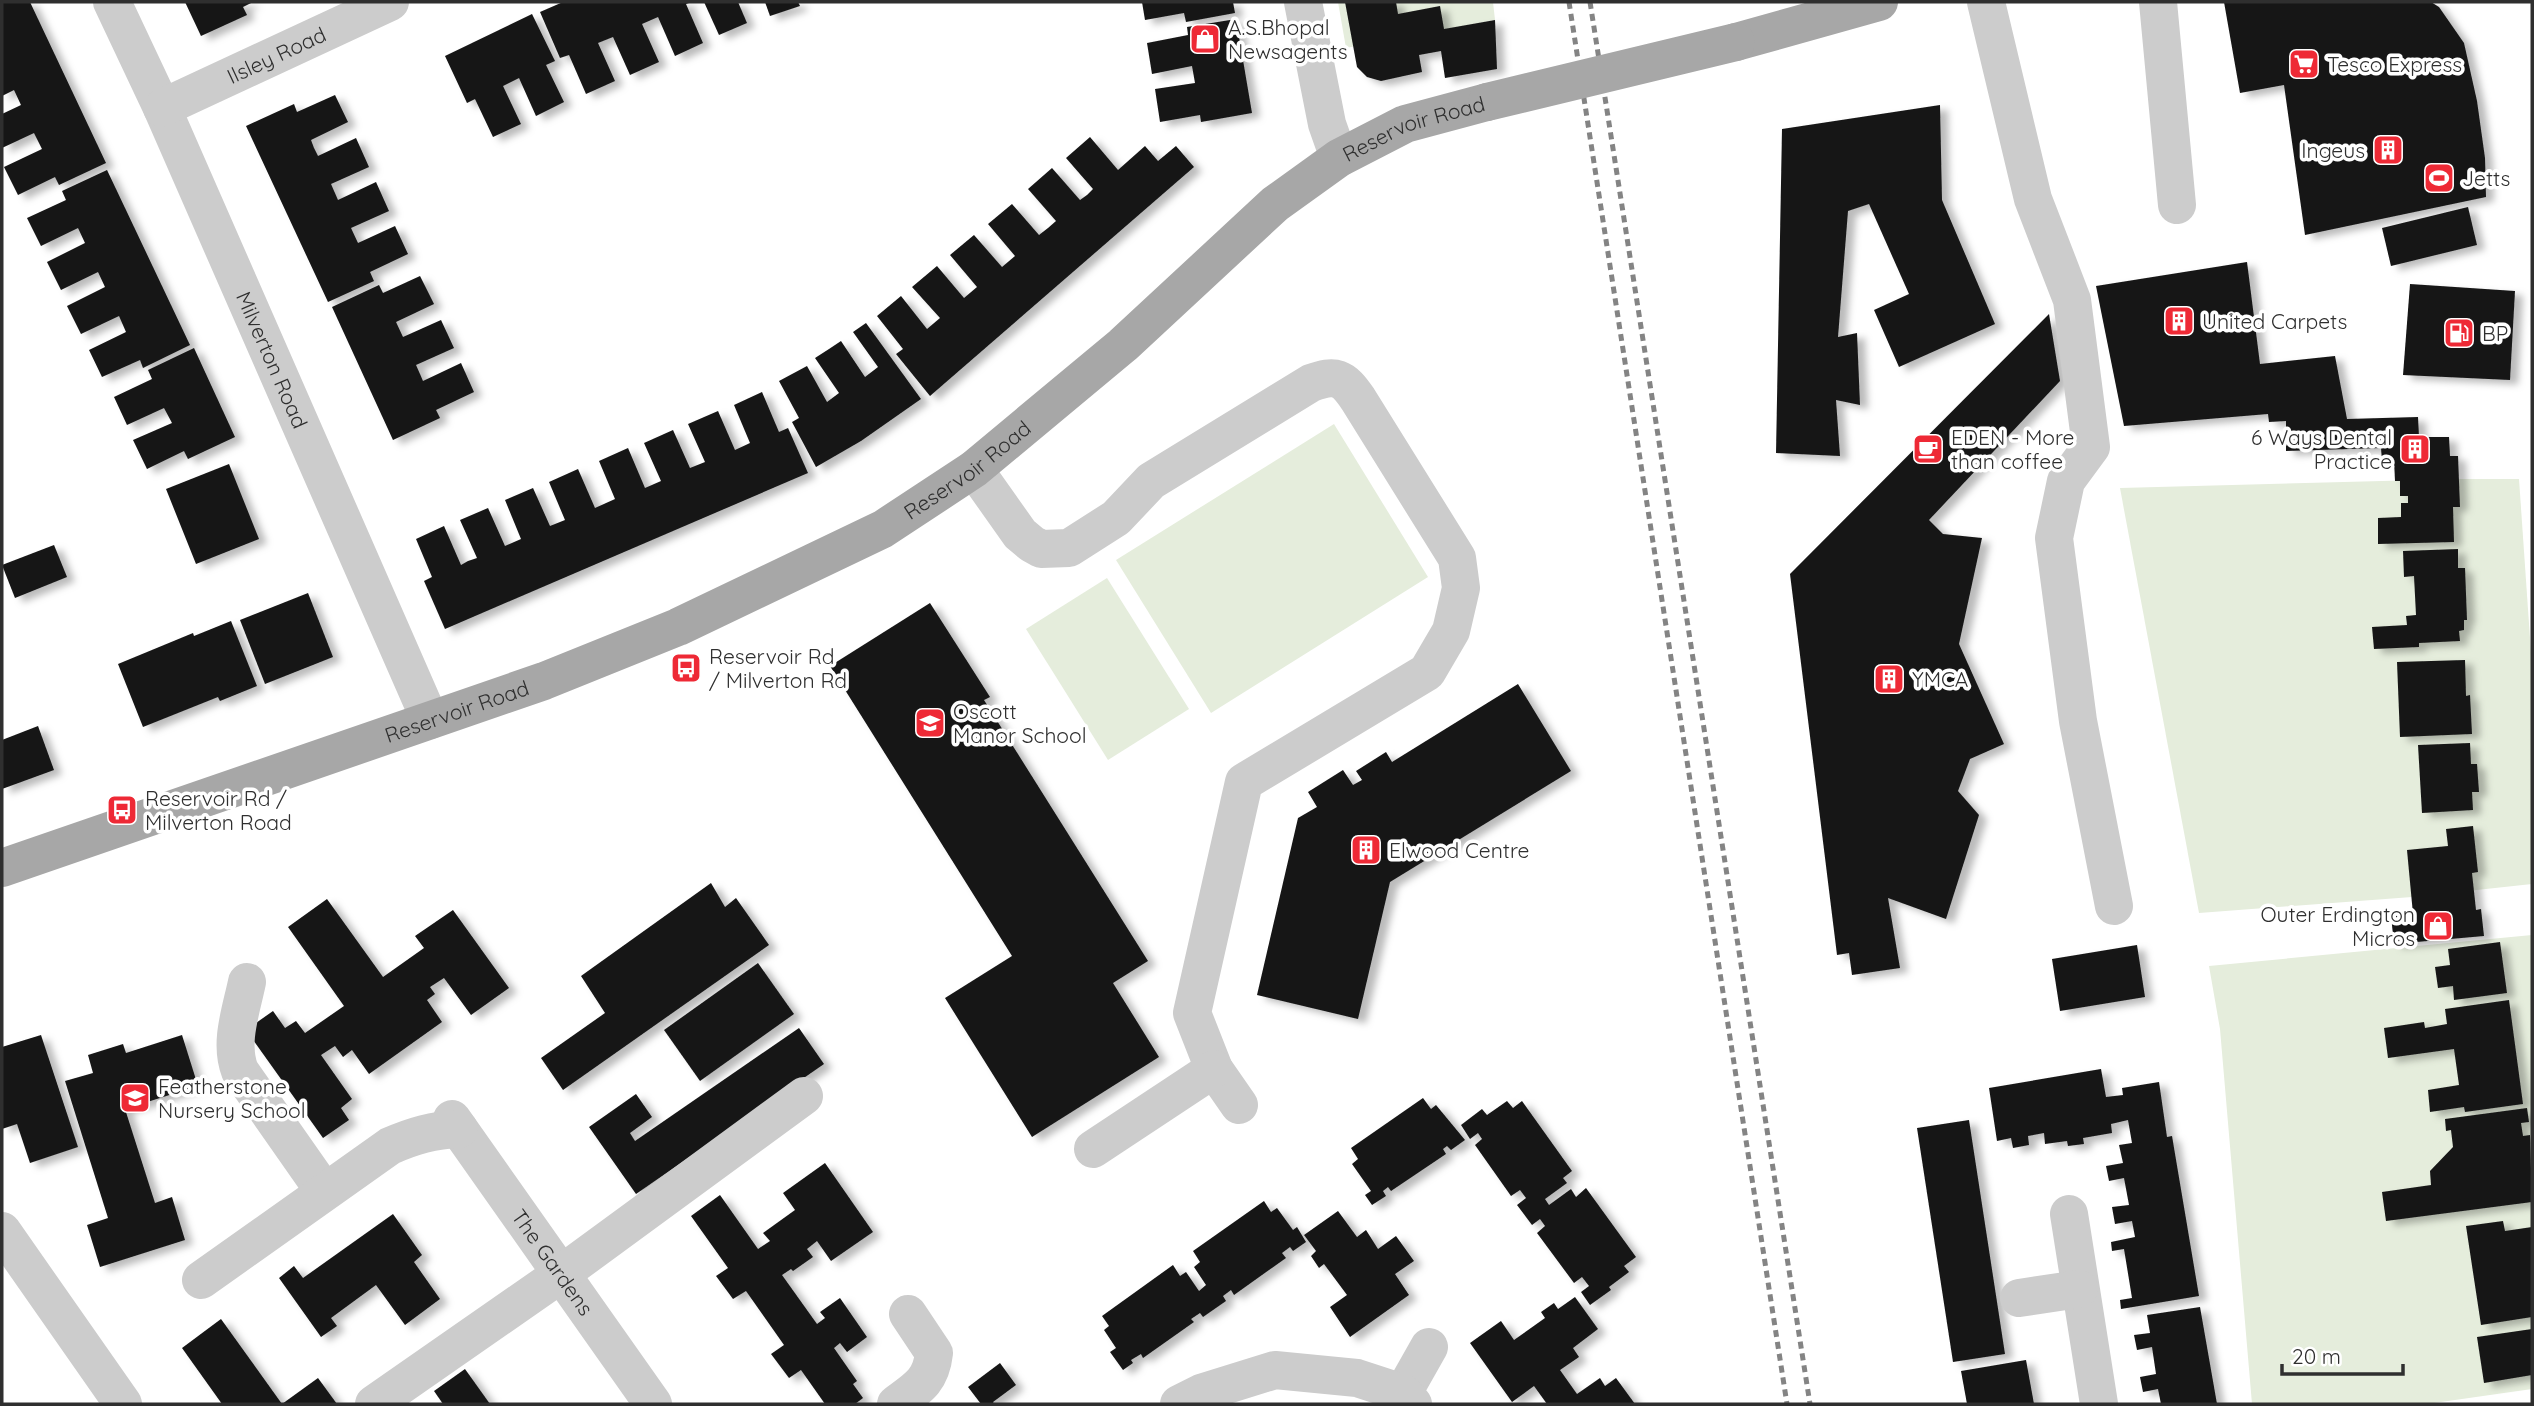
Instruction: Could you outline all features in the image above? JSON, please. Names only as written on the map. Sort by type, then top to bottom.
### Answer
[{"type":"main road","name":"Reservoir Road","points":[[2,868],[544,681],[678,627],[883,529],[974,469],[1123,345],[1275,204],[1339,158],[1405,124],[1736,43],[1879,2]]},
{"type":"street","name":"Milverton Road","points":[[112,2],[162,108],[430,720]]},
{"type":"street","name":"Ilsley Road","points":[[162,108],[390,2]]},
{"type":"street","points":[[1303,2],[1327,124],[1339,158]]},
{"type":"street","points":[[1986,2],[2033,199],[2072,300],[2085,388],[2091,447],[2066,481],[2054,538],[2078,721],[2114,906]]},
{"type":"street","points":[[2158,2],[2177,205]]},
{"type":"street","points":[[974,469],[1020,534],[1032,544],[1041,549],[1069,548],[1116,518],[1151,481],[1311,383],[1331,378],[1343,380],[1351,388],[1457,558],[1461,589],[1451,631],[1427,672],[1244,782],[1192,1013],[1214,1069],[1239,1105]]},
{"type":"street","points":[[201,1280],[324,1191],[240,1072],[236,1062],[236,1032],[247,982]]},
{"type":"street","points":[[1093,1149],[1214,1069]]},
{"type":"street","points":[[374,1404],[561,1274],[804,1096]]},
{"type":"street","name":"The Gardens","points":[[324,1191],[390,1146],[414,1135],[455,1124],[653,1404]]},
{"type":"street","points":[[2069,1213],[2099,1404]]},
{"type":"street","points":[[6,1248],[123,1404]]},
{"type":"street","points":[[2020,1298],[2080,1289]]},
{"type":"street","points":[[897,1404],[925,1382],[933,1369],[934,1353],[908,1314]]},
{"type":"street","points":[[1179,1404],[1201,1393],[1275,1370],[1357,1378],[1408,1399],[1429,1347]]},
{"type":"green space","points":[[1338,2],[1493,2],[1495,20],[1346,48]]},
{"type":"green space","points":[[1334,424],[1428,577],[1211,713],[1116,560]]},
{"type":"green space","points":[[2519,479],[2532,667],[2532,884],[2412,897],[2199,913],[2120,488]]},
{"type":"green space","points":[[1107,578],[1189,709],[1108,760],[1026,629]]},
{"type":"green space","points":[[2532,935],[2532,1389],[2427,1404],[2252,1404],[2220,1029],[2209,966]]},
{"type":"building","points":[[2,2],[30,2],[106,163],[59,185],[55,177],[18,195],[4,167],[42,149],[34,133],[2,148],[2,114],[21,105],[14,90],[2,96]]},
{"type":"building","points":[[185,2],[253,2],[243,7],[247,15],[201,36]]},
{"type":"building","points":[[563,2],[692,2],[686,4],[703,43],[675,56],[658,17],[642,24],[659,62],[630,75],[613,37],[598,43],[615,81],[586,94],[569,55],[560,58],[540,12]]},
{"type":"building","points":[[704,2],[738,2],[747,23],[719,35]]},
{"type":"building","points":[[765,2],[798,2],[800,6],[770,16]]},
{"type":"building","points":[[1142,2],[1233,2],[1235,13],[1186,22],[1184,13],[1145,20]]},
{"type":"building","points":[[1345,2],[1396,2],[1398,14],[1440,6],[1444,29],[1495,20],[1497,69],[1445,78],[1441,51],[1419,55],[1422,72],[1381,81],[1367,77],[1357,67]]},
{"type":"building","points":[[2224,2],[2431,2],[2439,7],[2464,43],[2477,101],[2485,158],[2486,197],[2305,235],[2284,85],[2240,93]]},
{"type":"building","points":[[532,14],[555,61],[546,65],[564,102],[536,116],[519,78],[503,86],[521,124],[493,137],[475,99],[467,103],[445,56]]},
{"type":"building","points":[[1236,19],[1252,113],[1201,122],[1200,115],[1160,122],[1155,89],[1195,83],[1192,66],[1152,74],[1147,43],[1188,35],[1187,27]]},
{"type":"building","points":[[335,95],[348,122],[311,140],[314,148],[318,156],[356,138],[369,167],[331,184],[338,200],[376,182],[389,211],[351,228],[358,243],[395,226],[408,254],[370,272],[374,281],[328,302],[246,126],[294,104],[297,112]]},
{"type":"building","points":[[1940,105],[1942,200],[1995,324],[1899,367],[1874,310],[1909,294],[1869,204],[1848,211],[1838,337],[1857,333],[1860,405],[1836,400],[1840,456],[1776,453],[1782,129]]},
{"type":"building","points":[[1090,137],[1118,170],[1145,146],[1158,161],[1176,146],[1194,167],[930,396],[896,354],[903,349],[877,316],[901,296],[927,329],[940,318],[912,287],[937,266],[964,298],[977,287],[950,255],[974,235],[1002,267],[1015,256],[988,224],[1012,204],[1039,235],[1056,221],[1028,189],[1052,168],[1080,200],[1087,195],[1093,189],[1066,158]]},
{"type":"building","points":[[107,170],[190,345],[143,368],[140,360],[102,377],[89,350],[126,332],[119,316],[81,334],[67,306],[105,287],[98,272],[61,290],[47,262],[85,243],[78,228],[41,246],[27,218],[66,200],[62,191]]},
{"type":"building","points":[[2468,207],[2477,245],[2391,266],[2382,228]]},
{"type":"building","name":"United Carpets","points":[[2247,262],[2260,364],[2335,356],[2347,419],[2418,417],[2419,437],[2449,437],[2450,456],[2458,456],[2460,507],[2453,507],[2454,542],[2378,544],[2378,518],[2401,517],[2401,503],[2408,503],[2408,496],[2400,496],[2400,481],[2395,481],[2394,460],[2382,461],[2381,448],[2286,451],[2286,421],[2269,422],[2268,414],[2124,426],[2096,286]]},
{"type":"building","points":[[420,276],[434,304],[396,322],[403,337],[441,320],[454,348],[416,365],[423,381],[461,363],[474,392],[436,410],[440,418],[393,440],[332,307],[379,285],[383,293]]},
{"type":"building","name":"BP","points":[[2410,284],[2515,291],[2510,380],[2403,375]]},
{"type":"building","name":"YMCA","points":[[2049,314],[2060,381],[1929,520],[1943,534],[1982,538],[1959,644],[2004,744],[1970,759],[1958,791],[1979,815],[1946,919],[1888,898],[1900,968],[1852,975],[1849,953],[1837,955],[1790,574]]},
{"type":"building","points":[[866,323],[921,399],[861,441],[816,467],[792,422],[799,418],[779,381],[807,366],[827,402],[839,393],[815,358],[841,341],[865,377],[878,367],[853,332]]},
{"type":"building","points":[[194,348],[235,437],[188,459],[184,451],[147,469],[133,440],[172,423],[164,408],[127,425],[114,397],[152,379],[148,370]]},
{"type":"building","points":[[762,392],[779,432],[788,428],[808,473],[445,629],[424,581],[432,577],[416,539],[444,526],[461,565],[477,558],[460,520],[488,508],[505,546],[521,539],[505,500],[533,488],[550,526],[565,520],[549,482],[578,469],[595,508],[615,499],[599,461],[628,448],[645,488],[661,481],[644,443],[673,430],[690,468],[705,462],[688,424],[718,411],[735,450],[750,443],[734,405]]},
{"type":"building","points":[[229,464],[259,539],[196,564],[166,489]]},
{"type":"building","points":[[54,545],[67,577],[15,598],[2,565]]},
{"type":"building","points":[[2458,549],[2458,568],[2465,568],[2467,620],[2464,620],[2464,630],[2459,631],[2460,641],[2419,643],[2419,647],[2374,649],[2372,627],[2407,625],[2406,616],[2416,615],[2414,576],[2404,577],[2403,551]]},
{"type":"building","points":[[308,593],[333,657],[265,684],[240,620]]},
{"type":"building","points":[[930,603],[990,697],[984,700],[1148,961],[1113,983],[1159,1057],[1032,1137],[945,998],[1012,956],[830,666]]},
{"type":"building","points":[[231,621],[257,686],[220,701],[218,697],[143,727],[118,664],[193,633],[194,636]]},
{"type":"building","points":[[2465,660],[2466,696],[2470,695],[2472,734],[2400,737],[2397,662]]},
{"type":"building","name":"Elwood Centre","points":[[1518,684],[1571,771],[1390,882],[1358,1019],[1257,995],[1298,818],[1317,807],[1308,792],[1343,770],[1353,785],[1362,780],[1356,771],[1386,752],[1392,762]]},
{"type":"building","points":[[38,726],[54,770],[2,789],[2,740]]},
{"type":"building","points":[[2470,743],[2471,764],[2477,764],[2479,792],[2472,792],[2473,810],[2422,813],[2418,745]]},
{"type":"building","points":[[2473,826],[2478,872],[2472,873],[2476,910],[2481,909],[2484,936],[2394,944],[2391,916],[2413,914],[2407,850],[2448,846],[2446,829]]},
{"type":"building","points":[[711,883],[725,907],[736,898],[769,945],[563,1090],[541,1058],[605,1013],[581,976]]},
{"type":"building","points":[[327,899],[383,977],[424,948],[415,936],[453,910],[509,988],[471,1015],[444,978],[430,987],[435,994],[427,1000],[442,1022],[369,1074],[352,1050],[343,1057],[335,1046],[321,1055],[352,1099],[341,1108],[349,1120],[323,1138],[246,1030],[273,1011],[285,1028],[296,1021],[305,1033],[344,1006],[288,927]]},
{"type":"building","points":[[2500,942],[2507,993],[2454,1000],[2453,986],[2438,988],[2435,967],[2450,965],[2448,949]]},
{"type":"building","points":[[2137,945],[2145,997],[2060,1011],[2052,959]]},
{"type":"building","points":[[758,963],[794,1014],[700,1081],[664,1030]]},
{"type":"building","points":[[2509,1000],[2523,1104],[2465,1112],[2464,1107],[2430,1112],[2428,1090],[2459,1085],[2454,1049],[2388,1058],[2384,1028],[2424,1022],[2425,1028],[2447,1024],[2445,1009]]},
{"type":"building","points":[[799,1028],[824,1064],[636,1194],[589,1127],[636,1094],[652,1117],[630,1133],[635,1141]]},
{"type":"building","points":[[41,1035],[78,1147],[30,1163],[17,1124],[2,1129],[2,1047]]},
{"type":"building","points":[[182,1035],[198,1086],[125,1109],[155,1203],[172,1197],[185,1240],[100,1267],[87,1225],[108,1218],[65,1081],[93,1073],[88,1055],[123,1044],[126,1053]]},
{"type":"building","points":[[2101,1069],[2106,1097],[2123,1095],[2122,1088],[2159,1082],[2167,1137],[2172,1136],[2199,1296],[2121,1309],[2120,1300],[2132,1298],[2124,1249],[2112,1251],[2111,1242],[2135,1237],[2132,1221],[2115,1224],[2112,1207],[2129,1205],[2124,1178],[2109,1181],[2106,1166],[2123,1163],[2119,1145],[2132,1143],[2128,1120],[2111,1124],[2112,1133],[2083,1138],[2084,1144],[2068,1146],[2067,1141],[2045,1144],[2044,1133],[2028,1136],[2029,1145],[2013,1148],[2011,1138],[1997,1141],[1989,1088]]},
{"type":"building","points":[[1423,1098],[1431,1109],[1436,1105],[1465,1140],[1451,1150],[1447,1146],[1443,1149],[1446,1154],[1391,1191],[1388,1187],[1383,1191],[1386,1196],[1372,1205],[1365,1195],[1371,1191],[1352,1164],[1358,1159],[1351,1148]]},
{"type":"building","points":[[1507,1101],[1513,1108],[1522,1101],[1572,1171],[1563,1178],[1567,1183],[1545,1199],[1549,1205],[1571,1189],[1576,1197],[1586,1188],[1636,1257],[1624,1266],[1629,1272],[1609,1287],[1611,1290],[1590,1305],[1581,1292],[1589,1286],[1582,1277],[1574,1283],[1537,1233],[1545,1226],[1540,1219],[1532,1225],[1517,1205],[1526,1198],[1520,1190],[1511,1196],[1475,1145],[1482,1139],[1478,1133],[1470,1139],[1461,1125],[1482,1109],[1487,1115]]},
{"type":"building","points":[[2527,1108],[2529,1122],[2521,1123],[2523,1136],[2530,1135],[2532,1202],[2386,1221],[2382,1192],[2431,1185],[2430,1171],[2453,1147],[2451,1130],[2446,1131],[2445,1119]]},
{"type":"building","points":[[1969,1120],[2005,1354],[1953,1362],[1917,1128]]},
{"type":"building","points":[[825,1163],[873,1232],[831,1261],[817,1241],[807,1249],[813,1257],[782,1275],[817,1324],[825,1318],[820,1312],[840,1298],[867,1337],[847,1352],[840,1343],[834,1348],[857,1381],[853,1384],[863,1398],[855,1404],[825,1404],[801,1370],[789,1378],[771,1354],[784,1345],[746,1291],[733,1299],[716,1276],[728,1268],[691,1216],[720,1195],[758,1249],[770,1241],[763,1233],[795,1210],[783,1193]]},
{"type":"building","points":[[1264,1201],[1271,1212],[1277,1208],[1293,1230],[1297,1227],[1306,1242],[1293,1251],[1290,1247],[1282,1253],[1286,1258],[1234,1295],[1231,1290],[1223,1296],[1226,1301],[1203,1317],[1200,1313],[1191,1319],[1194,1322],[1143,1358],[1141,1354],[1131,1360],[1133,1363],[1123,1370],[1110,1352],[1116,1348],[1104,1330],[1109,1326],[1102,1316],[1173,1265],[1180,1276],[1186,1272],[1199,1291],[1206,1285],[1194,1267],[1200,1262],[1193,1251]]},
{"type":"building","points":[[1338,1211],[1357,1237],[1366,1230],[1378,1249],[1396,1236],[1414,1261],[1395,1274],[1409,1295],[1350,1337],[1330,1307],[1347,1295],[1324,1264],[1319,1268],[1311,1256],[1316,1251],[1304,1235]]},
{"type":"building","points":[[393,1214],[422,1255],[414,1262],[440,1299],[405,1325],[376,1285],[331,1318],[337,1326],[321,1337],[279,1278],[294,1266],[303,1278]]},
{"type":"building","points":[[2503,1221],[2505,1231],[2532,1227],[2532,1317],[2481,1325],[2466,1226]]},
{"type":"building","points":[[1575,1297],[1598,1329],[1573,1348],[1579,1357],[1560,1370],[1577,1394],[1600,1378],[1605,1386],[1616,1378],[1635,1404],[1547,1404],[1534,1386],[1512,1402],[1470,1343],[1501,1321],[1514,1340],[1545,1318],[1541,1312],[1554,1303],[1558,1309]]},
{"type":"building","points":[[2200,1307],[2217,1404],[2161,1404],[2158,1389],[2143,1392],[2140,1377],[2156,1374],[2152,1347],[2137,1350],[2134,1335],[2150,1333],[2147,1315]]},
{"type":"building","points":[[221,1319],[282,1404],[222,1404],[182,1348]]},
{"type":"building","points":[[2532,1329],[2532,1375],[2484,1383],[2477,1337]]},
{"type":"building","points":[[2026,1360],[2034,1404],[1967,1404],[1961,1371]]},
{"type":"building","points":[[1000,1363],[1016,1385],[993,1402],[994,1404],[981,1404],[968,1387]]},
{"type":"building","points":[[465,1369],[490,1404],[443,1404],[434,1391]]},
{"type":"building","points":[[318,1378],[337,1404],[282,1404]]},
{"type":"railway","points":[[1569,2],[1787,1404]]},
{"type":"railway","points":[[1590,2],[1810,1404]]},
{"type":"place","name":"A.S.Bhopal Newsagents","points":[[1205,39]]},
{"type":"place","name":"Tesco Express","points":[[2304,64]]},
{"type":"place","name":"Ingeus","points":[[2388,150]]},
{"type":"place","name":"Jetts","points":[[2439,178]]},
{"type":"place","name":"United Carpets","points":[[2179,321]]},
{"type":"place","name":"BP","points":[[2459,333]]},
{"type":"place","name":"EDEN - More than coffee","points":[[1928,449]]},
{"type":"place","name":"6 Ways Dental Practice","points":[[2415,449]]},
{"type":"place","name":"Reservoir Rd / Milverton Rd","points":[[686,668]]},
{"type":"place","name":"YMCA","points":[[1889,679]]},
{"type":"place","name":"Oscott Manor School","points":[[930,723]]},
{"type":"place","name":"Reservoir Rd / Milverton Road","points":[[122,810]]},
{"type":"place","name":"Elwood Centre","points":[[1366,850]]},
{"type":"place","name":"Outer Erdington Micros","points":[[2438,926]]},
{"type":"place","name":"Featherstone Nursery School","points":[[135,1098]]}]
